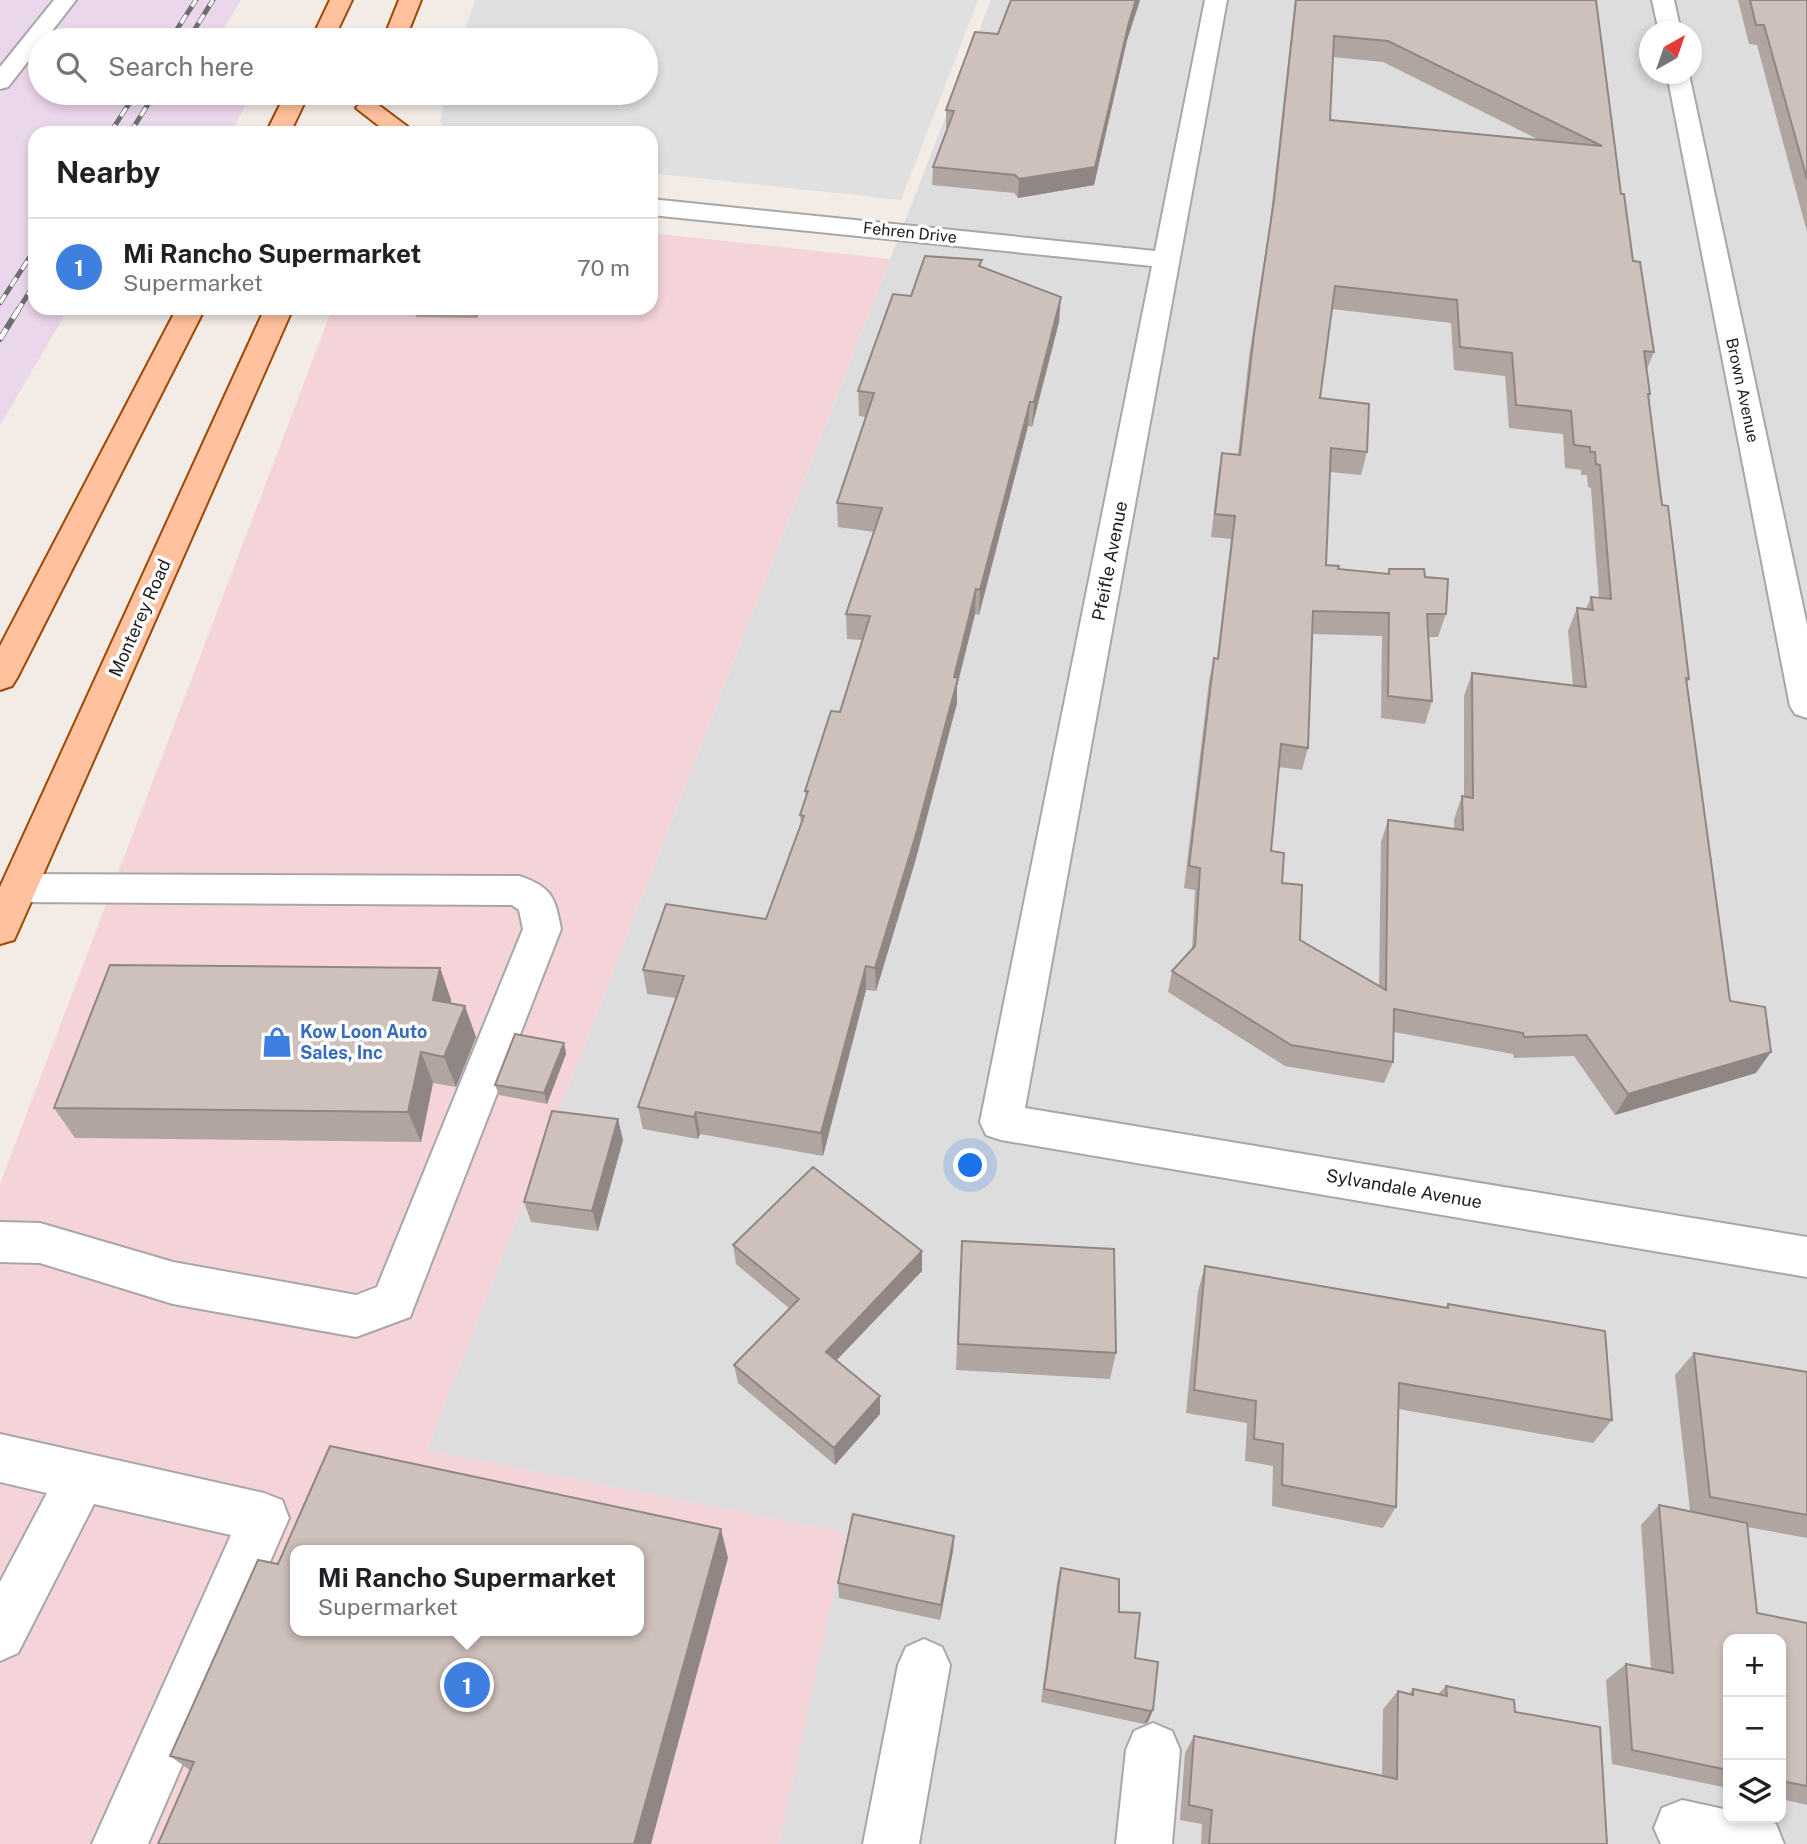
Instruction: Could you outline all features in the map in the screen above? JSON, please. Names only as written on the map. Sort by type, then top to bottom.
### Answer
[{"type":"main road","points":[[328,28],[341,0]]},
{"type":"main road","points":[[399,28],[410,0]]},
{"type":"main road","points":[[281,126],[291,105]]},
{"type":"main road","points":[[360,126],[369,105]]},
{"type":"main road","points":[[376,105],[397,126]]},
{"type":"main road","points":[[0,678],[187,315]]},
{"type":"main road","name":"Monterey Road","points":[[0,929],[280,315]]},
{"type":"street","points":[[43,28],[65,0]]},
{"type":"street","name":"Pfeifle Avenue","points":[[1002,1122],[1216,0]]},
{"type":"street","points":[[1663,0],[1668,21]]},
{"type":"street","points":[[0,82],[28,47]]},
{"type":"street","name":"Brown Avenue","points":[[1680,84],[1807,706]]},
{"type":"street","name":"Fehren Drive","points":[[658,208],[1168,260]]},
{"type":"street","points":[[0,1242],[40,1242],[173,1283],[356,1316],[394,1302],[542,929],[537,902],[519,891],[18,888]]},
{"type":"street","name":"Sylvandale Avenue","points":[[1002,1122],[1807,1257]]},
{"type":"street","points":[[0,1458],[264,1518],[120,1844]]},
{"type":"street","points":[[0,1635],[82,1477]]},
{"type":"street","points":[[891,1844],[923,1665]]},
{"type":"street","points":[[1144,1844],[1153,1750]]},
{"type":"street","points":[[1682,1828],[1756,1844]]},
{"type":"shaded area","points":[[0,0],[241,0],[224,28],[28,28],[28,105],[245,105],[235,126],[28,126],[28,315],[65,315],[0,425]]},
{"type":"shaded area","points":[[475,0],[978,0],[901,200],[658,174],[658,126],[443,126],[440,121],[444,105],[658,105],[658,28],[466,28]]},
{"type":"shaded area","points":[[991,0],[1807,0],[1807,1844],[779,1844],[846,1533],[427,1450]]},
{"type":"shaded area","points":[[658,234],[890,259],[427,1450],[847,1533],[779,1844],[0,1844],[0,1184],[329,317],[658,315]]},
{"type":"building","points":[[1011,0],[1136,0],[1095,167],[1019,179],[1015,175],[933,167],[954,111],[946,110],[975,32],[998,34]]},
{"type":"building","points":[[1296,0],[1596,0],[1621,194],[1624,194],[1633,261],[1640,262],[1654,352],[1644,351],[1648,394],[1662,505],[1668,506],[1689,679],[1686,678],[1730,1001],[1765,1007],[1771,1052],[1628,1094],[1586,1035],[1524,1037],[1523,1033],[1394,1009],[1393,1062],[1291,1045],[1172,971],[1195,946],[1200,868],[1189,866],[1214,658],[1218,659],[1235,516],[1215,514],[1222,453],[1240,455],[1254,334],[1274,200]],"holes":[[[1334,36],[1388,41],[1602,146],[1330,120]],[[1335,286],[1457,300],[1460,347],[1512,353],[1516,405],[1571,411],[1574,445],[1590,447],[1590,452],[1595,452],[1596,464],[1600,465],[1611,599],[1591,597],[1593,610],[1577,608],[1586,687],[1472,673],[1473,798],[1462,796],[1463,830],[1388,820],[1386,990],[1300,940],[1302,885],[1282,883],[1284,853],[1271,851],[1281,744],[1308,748],[1313,611],[1389,613],[1388,696],[1432,701],[1427,614],[1446,614],[1448,579],[1425,577],[1424,569],[1389,569],[1389,574],[1338,569],[1339,566],[1326,565],[1331,448],[1367,452],[1369,404],[1320,398]]]},
{"type":"building","points":[[1750,0],[1807,0],[1807,179],[1764,25],[1756,25]]},
{"type":"building","points":[[925,256],[982,260],[979,266],[1061,297],[980,590],[976,589],[954,677],[958,678],[915,838],[875,968],[866,966],[821,1133],[696,1112],[694,1117],[638,1107],[684,976],[643,970],[666,904],[766,919],[804,816],[800,815],[808,791],[805,791],[831,711],[840,712],[870,616],[846,614],[882,508],[837,503],[874,393],[858,391],[893,294],[911,296]]},
{"type":"building","points":[[110,965],[440,968],[433,1000],[465,1006],[444,1057],[421,1052],[408,1112],[54,1108]]},
{"type":"building","points":[[515,1034],[564,1043],[544,1093],[495,1085]]},
{"type":"building","points":[[552,1111],[618,1119],[592,1211],[524,1202]]},
{"type":"building","points":[[813,1167],[922,1251],[826,1352],[880,1396],[834,1448],[734,1365],[799,1299],[733,1245]]},
{"type":"building","points":[[962,1241],[1114,1249],[1116,1353],[958,1344]]},
{"type":"building","points":[[1205,1266],[1448,1308],[1448,1304],[1605,1331],[1612,1420],[1399,1383],[1396,1507],[1282,1485],[1283,1444],[1254,1439],[1256,1401],[1194,1390]]},
{"type":"building","points":[[1694,1353],[1807,1372],[1807,1515],[1710,1497]]},
{"type":"building","points":[[330,1446],[721,1529],[634,1844],[158,1844],[194,1762],[170,1756],[258,1560],[278,1564]]},
{"type":"building","points":[[1659,1505],[1747,1523],[1757,1613],[1807,1623],[1807,1786],[1786,1782],[1786,1634],[1723,1634],[1723,1769],[1632,1750],[1626,1664],[1673,1673]]},
{"type":"building","points":[[853,1514],[954,1536],[941,1605],[838,1583]]},
{"type":"building","points":[[1061,1568],[1119,1579],[1119,1612],[1140,1613],[1135,1658],[1158,1662],[1153,1710],[1044,1689]]},
{"type":"building","points":[[1446,1686],[1514,1700],[1515,1712],[1600,1727],[1607,1844],[1209,1844],[1212,1810],[1189,1805],[1194,1736],[1397,1779],[1398,1691],[1413,1695],[1413,1689],[1447,1696]]},
{"type":"railway","points":[[178,28],[196,0]]},
{"type":"railway","points":[[196,28],[213,0]]},
{"type":"railway","points":[[115,126],[128,105]]},
{"type":"railway","points":[[134,126],[148,105]]},
{"type":"railway","points":[[0,303],[28,260]]},
{"type":"railway","points":[[17,312],[28,294]]},
{"type":"railway","points":[[0,339],[18,310]]},
{"type":"place","name":"Kow Loon Auto Sales, Inc","points":[[277,1042]]},
{"type":"place","name":"Mi Rancho Supermarket","points":[[467,1685]]}]
